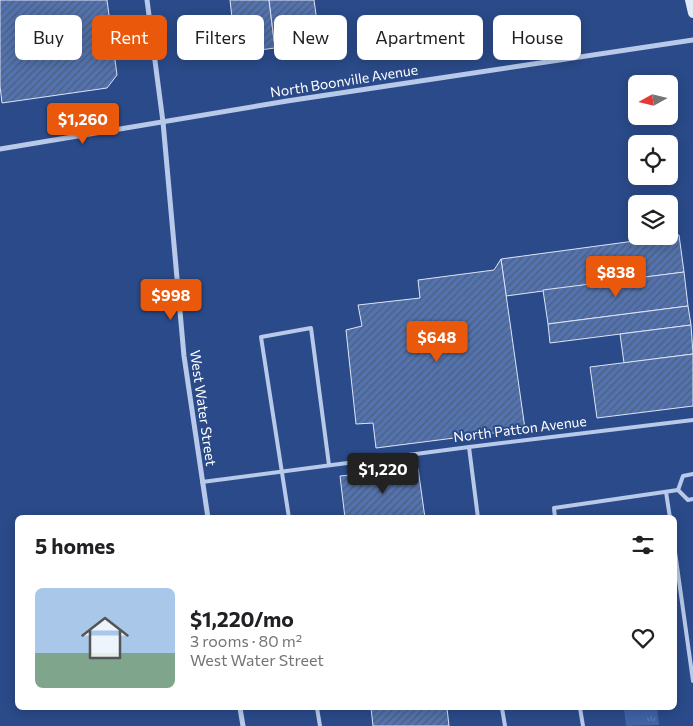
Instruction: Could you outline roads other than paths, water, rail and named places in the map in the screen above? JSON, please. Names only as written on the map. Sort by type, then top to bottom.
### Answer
[{"type":"street","name":"West Water Street","points":[[147,0],[163,122],[184,356],[208,515]]},
{"type":"street","points":[[690,0],[693,13]]},
{"type":"street","name":"North Boonville Avenue","points":[[0,149],[287,101],[693,40]]},
{"type":"street","points":[[240,710],[243,726]]},
{"type":"lane","points":[[289,515],[261,337],[311,328],[329,464]]},
{"type":"lane","name":"North Patton Avenue","points":[[202,482],[329,464],[693,420]]},
{"type":"lane","points":[[469,447],[478,515]]},
{"type":"lane","points":[[678,490],[683,476],[693,474]]},
{"type":"lane","points":[[555,515],[554,508],[678,490]]},
{"type":"lane","points":[[678,490],[688,500],[693,499]]},
{"type":"lane","points":[[666,492],[670,515]]},
{"type":"lane","points":[[677,566],[693,680]]},
{"type":"lane","points":[[317,710],[320,726]]},
{"type":"lane","points":[[502,710],[505,726]]},
{"type":"lane","points":[[580,710],[583,726]]}]
